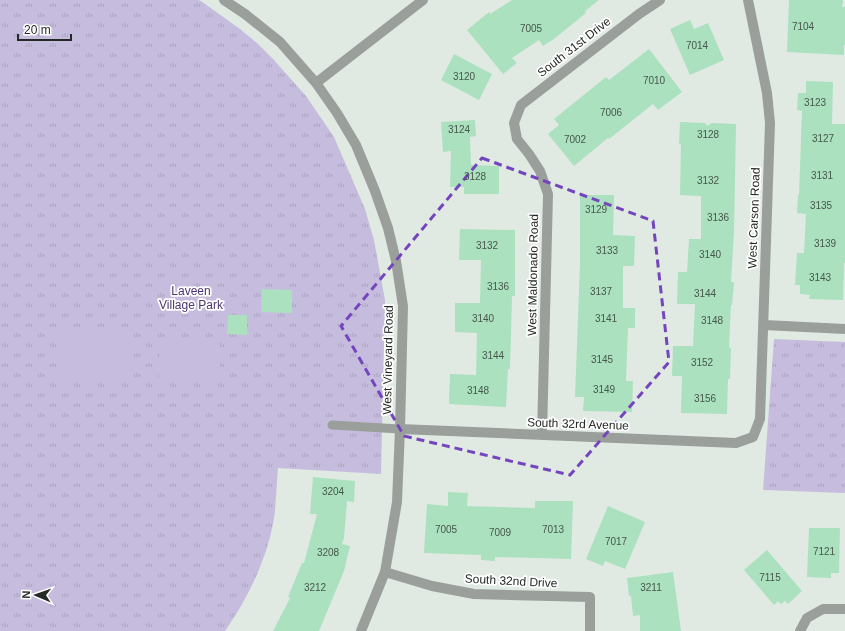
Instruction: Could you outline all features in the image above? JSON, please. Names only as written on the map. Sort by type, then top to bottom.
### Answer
[{"type":"street","name":"West Vineyard Road","points":[[224,0],[245,14],[280,42],[316,83],[356,145],[375,191],[396,261],[403,306],[397,502],[385,572],[361,631]]},
{"type":"street","points":[[316,83],[423,0]]},
{"type":"street","name":"South 31st Drive","points":[[514,123],[521,105],[639,14],[660,0]]},
{"type":"street","name":"West Carson Road","points":[[748,0],[767,93],[770,122],[760,419],[752,437]]},
{"type":"street","name":"West Maldonado Road","points":[[514,123],[517,139],[540,171],[548,194],[542,435]]},
{"type":"street","points":[[764,325],[845,329]]},
{"type":"street","name":"South 32rd Avenue","points":[[400,429],[736,443],[752,437]]},
{"type":"street","name":"South 32nd Drive","points":[[385,572],[432,586],[474,594],[590,597],[590,631]]},
{"type":"street","points":[[800,631],[807,618],[823,609],[845,609]]},
{"type":"lane","points":[[332,425],[400,429]]},
{"type":"highlighted area","points":[[482,158],[653,221],[669,362],[570,475],[404,436],[341,326]]},
{"type":"green space","name":"Laveen Village Park","points":[[0,0],[201,1],[257,43],[306,96],[334,137],[365,209],[374,240],[385,300],[381,474],[278,468],[275,511],[268,543],[250,589],[225,631],[0,631]]},
{"type":"green space","points":[[57,330],[132,333],[130,379],[56,377]]},
{"type":"green space","points":[[774,339],[845,342],[845,493],[763,490]]},
{"type":"green space","points":[[160,342],[220,344],[220,378],[217,380],[160,378],[158,375]]},
{"type":"building","points":[[512,0],[599,0],[585,11],[586,13],[554,39],[543,46],[539,40],[512,58],[517,63],[503,74],[467,30],[489,12],[490,14]]},
{"type":"building","points":[[789,0],[843,0],[842,7],[845,7],[844,55],[787,52]]},
{"type":"building","points":[[690,20],[694,29],[708,23],[724,60],[690,75],[670,29]]},
{"type":"building","points":[[649,49],[682,92],[658,110],[653,104],[574,166],[548,134],[559,125],[554,119],[606,77],[609,80]]},
{"type":"building","points":[[454,54],[492,74],[479,100],[441,80]]},
{"type":"building","points":[[806,81],[833,82],[832,124],[845,124],[845,263],[843,300],[809,299],[810,295],[800,294],[800,285],[795,285],[797,253],[804,253],[806,214],[797,213],[802,111],[797,110],[798,93],[806,93]]},
{"type":"building","points":[[475,120],[476,136],[470,137],[471,165],[499,166],[499,194],[464,194],[464,187],[450,187],[451,151],[443,152],[441,122]]},
{"type":"building","points":[[680,122],[705,123],[707,126],[712,123],[736,124],[734,232],[731,282],[734,282],[731,305],[729,348],[731,348],[730,379],[728,379],[727,414],[681,413],[682,376],[672,376],[673,346],[693,346],[695,304],[677,304],[678,272],[687,272],[689,239],[701,239],[701,196],[680,195]]},
{"type":"building","points":[[580,195],[614,195],[613,235],[635,236],[634,266],[623,266],[623,308],[635,308],[635,328],[628,328],[626,381],[633,381],[632,412],[583,411],[584,397],[575,397],[580,264]]},
{"type":"building","points":[[460,229],[515,230],[515,296],[512,296],[510,369],[508,369],[506,407],[449,404],[450,374],[476,375],[477,333],[455,332],[455,303],[480,303],[481,260],[459,260]]},
{"type":"building","points":[[262,289],[292,290],[292,313],[261,312]]},
{"type":"building","points":[[228,315],[247,315],[247,335],[227,334]]},
{"type":"building","points":[[313,477],[355,481],[354,502],[347,501],[344,538],[342,544],[350,546],[344,571],[319,631],[273,631],[290,598],[288,597],[302,563],[304,563],[317,514],[310,514]]},
{"type":"building","points":[[448,492],[468,493],[467,506],[535,508],[535,501],[573,501],[571,559],[495,557],[495,561],[481,560],[481,555],[424,553],[427,504],[448,506]]},
{"type":"building","points":[[608,506],[645,522],[625,569],[605,561],[603,566],[586,559]]},
{"type":"building","points":[[809,528],[840,528],[839,573],[831,573],[831,578],[807,577]]},
{"type":"building","points":[[767,550],[802,591],[788,604],[785,601],[781,604],[778,601],[774,605],[744,570]]},
{"type":"building","points":[[673,572],[681,631],[640,631],[640,615],[633,616],[627,578]]}]
